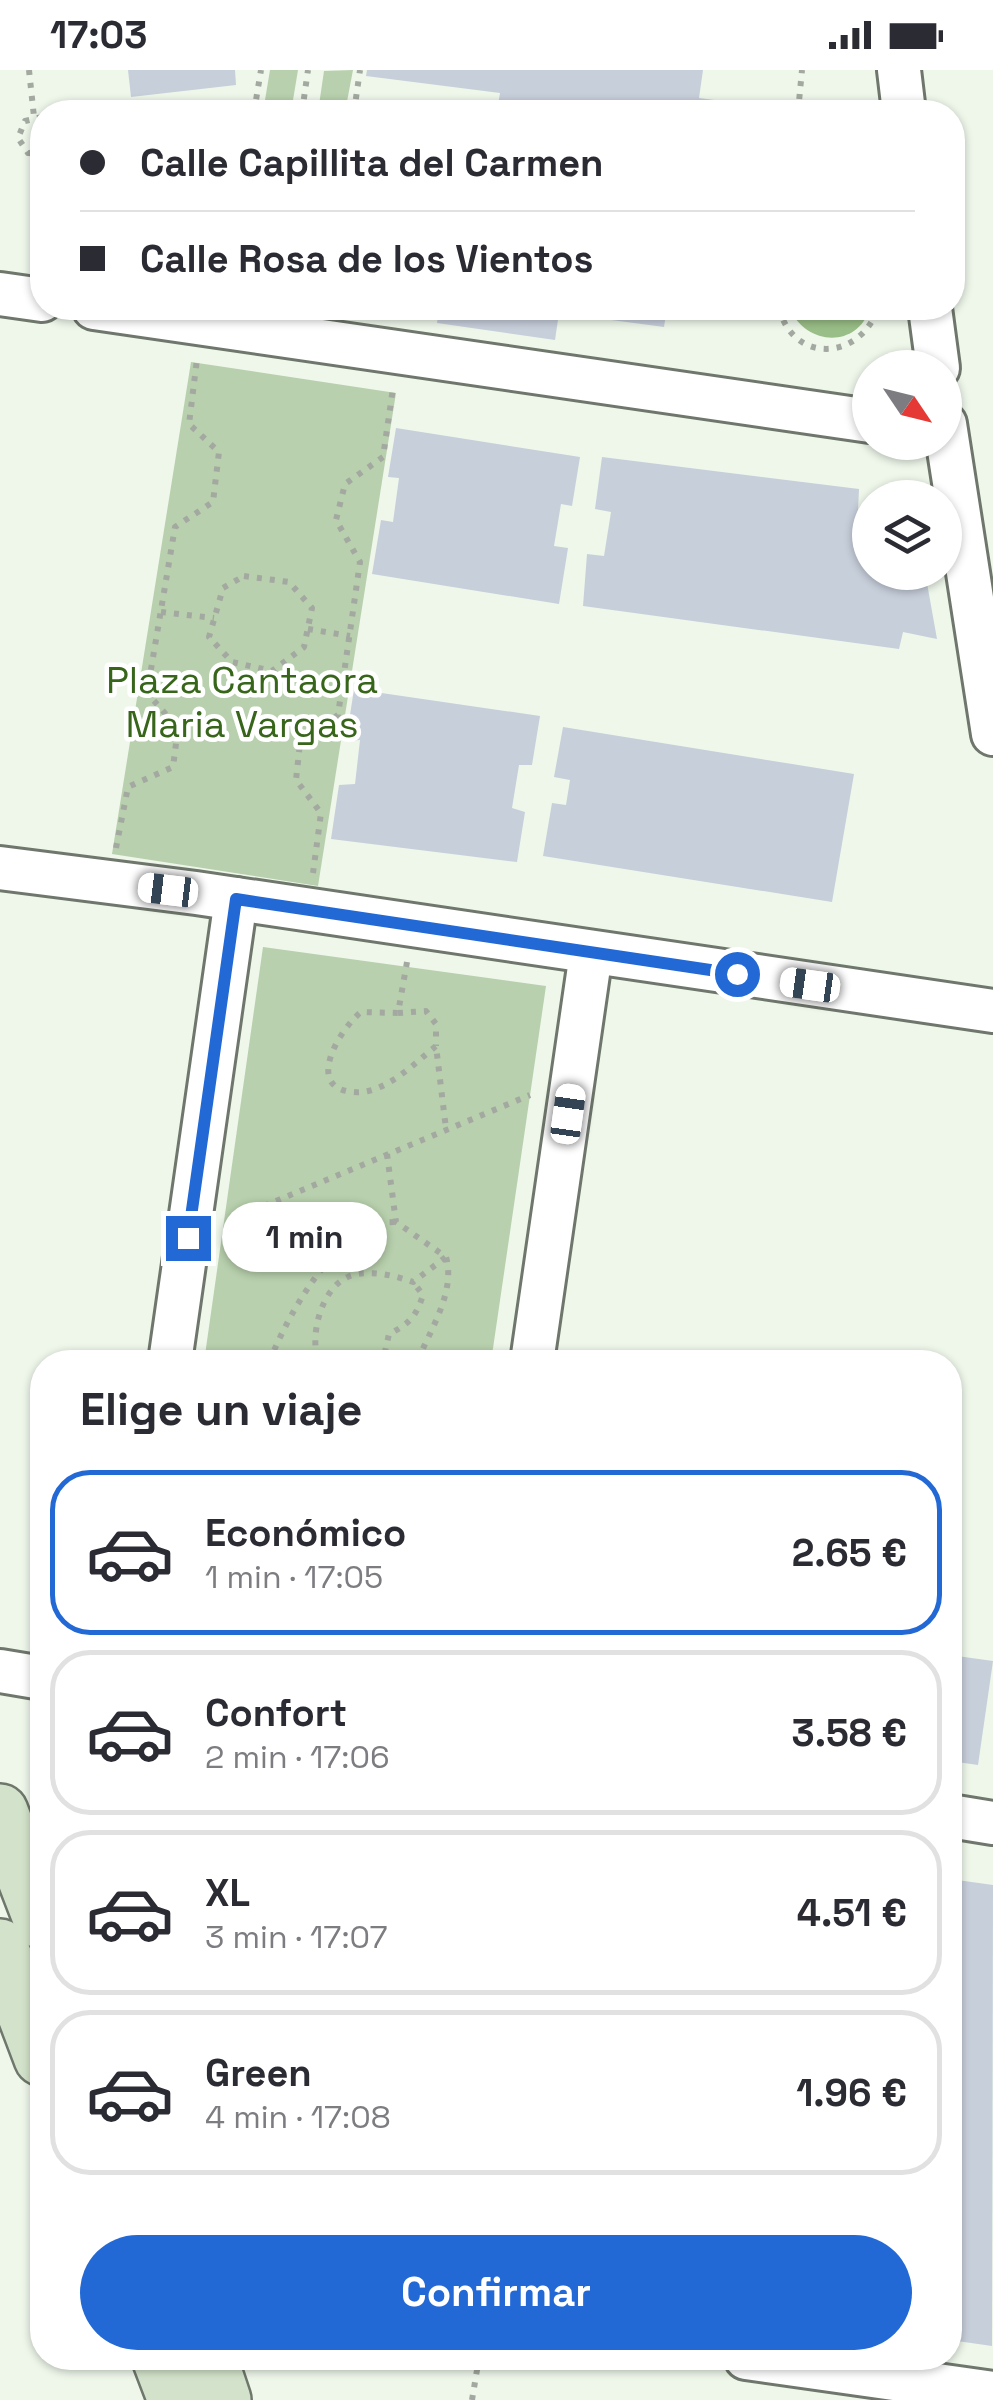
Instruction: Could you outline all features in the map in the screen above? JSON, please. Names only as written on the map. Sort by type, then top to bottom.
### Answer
[{"type":"street","points":[[899,70],[903,100]]},
{"type":"street","points":[[0,294],[30,298]]},
{"type":"street","points":[[176,320],[852,418]]},
{"type":"street","points":[[932,320],[936,350]]},
{"type":"street","points":[[950,460],[993,734]]},
{"type":"street","points":[[0,868],[236,899],[993,1012]]},
{"type":"street","points":[[172,1350],[236,899]]},
{"type":"street","points":[[534,1350],[591,953]]},
{"type":"street","points":[[0,1671],[30,1676]]},
{"type":"street","points":[[0,1812],[30,1891]]},
{"type":"street","points":[[962,1818],[993,1823]]},
{"type":"street","points":[[0,1947],[30,2026]]},
{"type":"street","points":[[165,2370],[176,2400]]},
{"type":"street","points":[[213,2370],[222,2400]]},
{"type":"street","points":[[831,2370],[993,2393]]},
{"type":"path","points":[[29,70],[35,100]]},
{"type":"path","points":[[256,100],[260,70]]},
{"type":"path","points":[[304,100],[308,70]]},
{"type":"path","points":[[356,100],[360,70]]},
{"type":"path","points":[[799,100],[802,70]]},
{"type":"path","points":[[30,121],[21,125],[18,138],[30,153]]},
{"type":"path","points":[[783,320],[798,339],[830,349],[847,346],[862,336],[874,320]]},
{"type":"path","points":[[114,861],[128,787],[173,767],[178,728],[147,693],[175,528],[213,502],[219,452],[189,424],[198,348]]},
{"type":"path","points":[[311,890],[321,813],[296,780],[300,743],[338,715],[360,562],[336,520],[345,484],[383,457],[395,377]]},
{"type":"path","points":[[244,576],[289,582],[312,608],[304,648],[272,671],[232,662],[208,637],[214,618],[223,588],[244,576]]},
{"type":"path","points":[[161,612],[214,618]]},
{"type":"path","points":[[308,628],[350,636]]},
{"type":"path","points":[[398,1013],[407,961]]},
{"type":"path","points":[[436,1046],[385,1084],[356,1093],[342,1089],[328,1067],[345,1025],[361,1012],[426,1012],[436,1024],[446,1129]]},
{"type":"path","points":[[188,1238],[573,1078]]},
{"type":"path","points":[[387,1154],[396,1222]]},
{"type":"path","points":[[277,1350],[305,1288],[337,1248],[365,1223],[396,1222],[446,1257],[450,1270],[422,1350]]},
{"type":"path","points":[[413,1282],[446,1257]]},
{"type":"path","points":[[316,1350],[313,1332],[319,1311],[334,1288],[355,1274],[393,1274],[413,1282],[422,1295],[409,1324],[389,1334],[385,1350]]},
{"type":"path","points":[[472,2400],[477,2370]]},
{"type":"green space","points":[[270,70],[298,70],[293,100],[265,100]]},
{"type":"green space","points":[[353,70],[347,100],[320,100],[324,71]]},
{"type":"green space","name":"Plaza Cantaora Maria Vargas","points":[[191,362],[396,393],[318,886],[112,854]]},
{"type":"green space","points":[[263,947],[546,986],[493,1350],[206,1350]]},
{"type":"shaded area","points":[[797,320],[864,320],[843,336],[830,338],[807,330]]},
{"type":"building","points":[[128,70],[235,70],[236,85],[131,97]]},
{"type":"building","points":[[367,70],[703,70],[699,98],[714,100],[499,100],[500,93],[366,76]]},
{"type":"building","points":[[437,320],[558,320],[555,340],[437,323]]},
{"type":"building","points":[[612,320],[665,320],[664,327]]},
{"type":"building","points":[[396,428],[580,457],[572,506],[561,504],[554,546],[568,548],[559,604],[372,574],[381,520],[393,522],[399,478],[388,477]]},
{"type":"building","points":[[602,457],[852,488],[852,590],[928,590],[937,639],[903,632],[899,649],[583,606],[587,554],[604,556],[611,512],[595,509]]},
{"type":"building","points":[[354,689],[540,716],[532,765],[519,765],[512,808],[525,812],[517,862],[331,839],[339,785],[355,784],[360,740],[346,741]]},
{"type":"building","points":[[563,727],[854,774],[832,902],[543,856],[552,803],[566,805],[570,780],[554,777]]},
{"type":"building","points":[[962,1657],[993,1661],[978,1765],[962,1763]]},
{"type":"building","points":[[962,1881],[993,1885],[992,2346],[962,2342]]},
{"type":"route","points":[[188,1238],[236,899],[737,974]]}]
